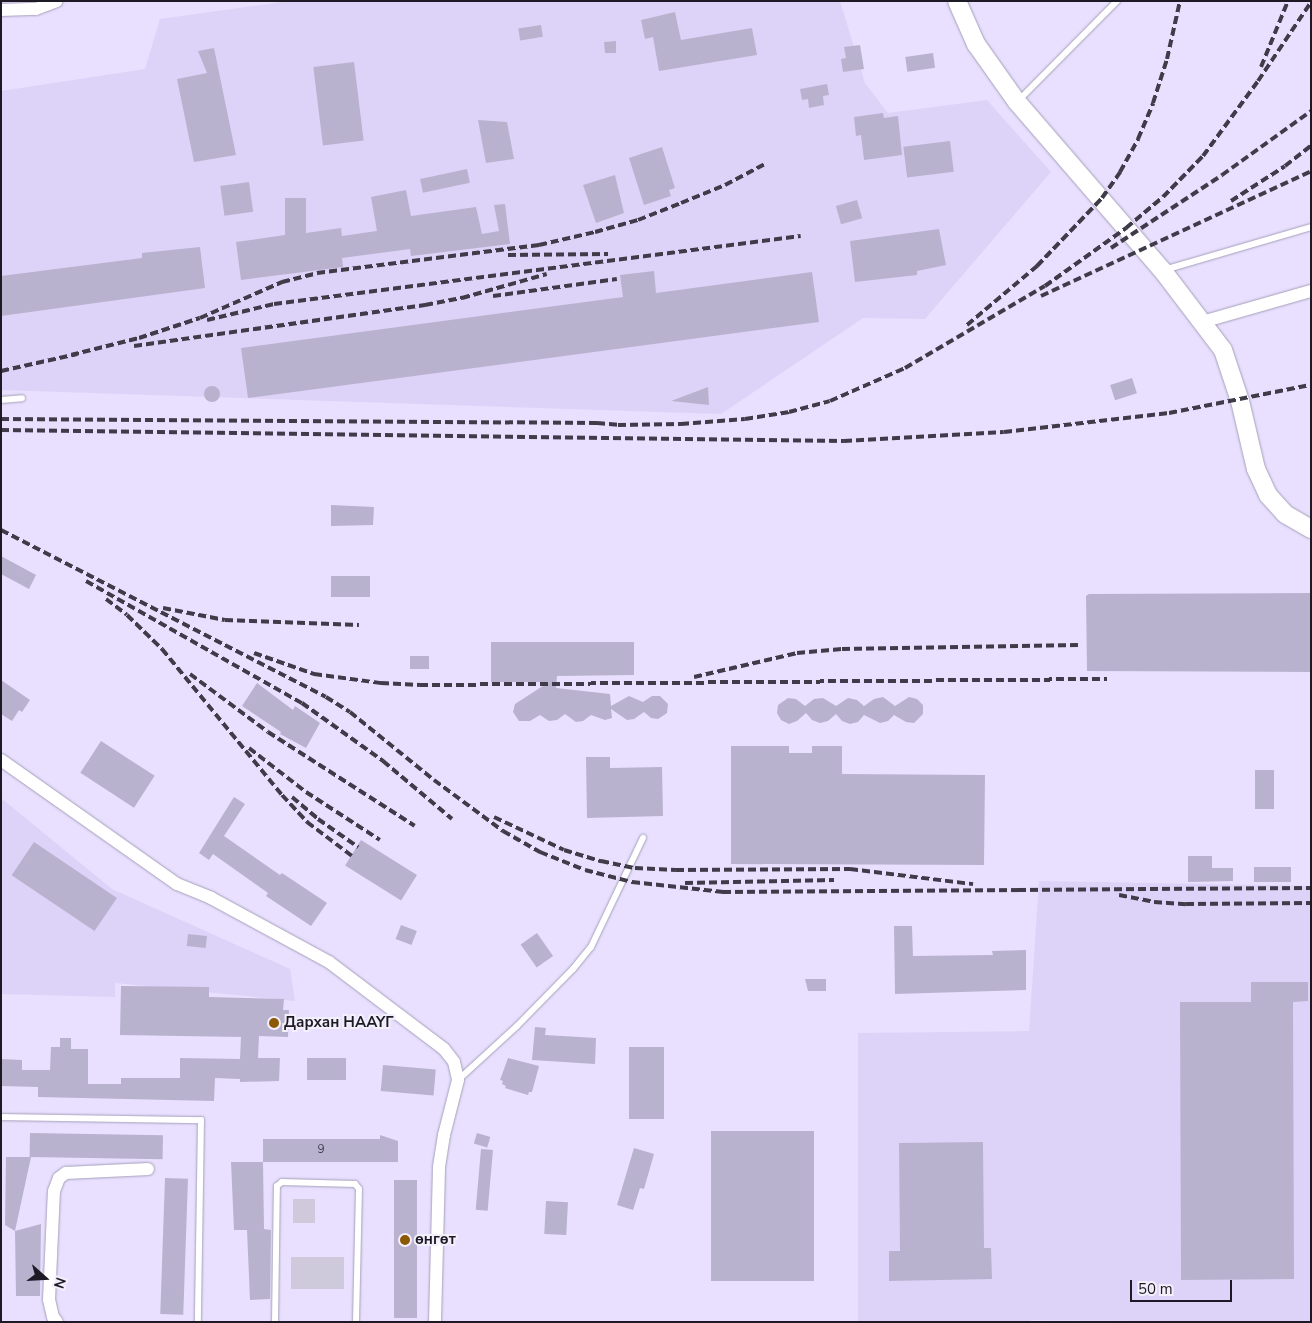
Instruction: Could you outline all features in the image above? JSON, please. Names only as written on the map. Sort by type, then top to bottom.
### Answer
[{"type":"street","points":[[1,10],[36,9],[57,1]]},
{"type":"street","points":[[957,1],[976,44],[1017,102],[1163,271],[1223,350],[1240,401],[1256,468],[1268,495],[1285,514],[1311,529]]},
{"type":"street","points":[[1202,322],[1311,291]]},
{"type":"street","points":[[1,760],[177,884],[211,898],[329,962],[444,1049],[454,1062],[458,1080],[444,1135],[439,1168],[435,1322]]},
{"type":"street","points":[[57,1322],[53,1317],[49,1300],[54,1191],[59,1178],[66,1173],[148,1170]]},
{"type":"lane","points":[[1017,102],[1117,1]]},
{"type":"lane","points":[[1163,271],[1311,227]]},
{"type":"lane","points":[[1,400],[22,398]]},
{"type":"lane","points":[[458,1080],[517,1026],[573,970],[591,947],[643,838]]},
{"type":"lane","points":[[1,1117],[201,1120],[198,1322]]},
{"type":"lane","points":[[275,1322],[277,1186],[282,1182],[354,1184],[359,1189],[356,1322]]},
{"type":"shaded area","points":[[289,1],[840,1],[865,83],[888,113],[987,100],[1051,172],[925,319],[863,318],[721,414],[1,390],[1,91],[145,69],[160,19]]},
{"type":"shaded area","points":[[1,798],[112,889],[290,969],[295,1001],[115,983],[115,997],[1,994]]},
{"type":"shaded area","points":[[1039,881],[1311,886],[1311,1322],[1031,1320],[1031,1322],[858,1322],[858,1033],[1029,1031]]},
{"type":"shaded area","points":[[293,1199],[315,1199],[315,1223],[293,1223]]},
{"type":"shaded area","points":[[291,1257],[344,1257],[344,1289],[291,1289]]},
{"type":"building","points":[[675,12],[681,40],[752,28],[757,55],[659,71],[653,37],[645,39],[641,20]]},
{"type":"building","points":[[541,25],[543,37],[520,40],[518,29]]},
{"type":"building","points":[[616,41],[616,53],[605,53],[604,42]]},
{"type":"building","points":[[860,45],[864,69],[843,72],[841,59],[846,58],[844,47]]},
{"type":"building","points":[[214,48],[236,155],[194,162],[177,79],[207,73],[198,51]]},
{"type":"building","points":[[933,53],[935,68],[907,72],[905,57]]},
{"type":"building","points":[[354,62],[364,140],[323,145],[313,67]]},
{"type":"building","points":[[827,84],[829,95],[823,96],[824,105],[809,108],[808,99],[802,100],[800,89]]},
{"type":"building","points":[[883,113],[884,118],[898,116],[902,155],[864,160],[861,135],[856,136],[854,117]]},
{"type":"building","points":[[478,120],[507,122],[514,159],[486,163]]},
{"type":"building","points":[[950,141],[954,172],[907,177],[903,147]]},
{"type":"building","points":[[662,147],[675,188],[669,190],[671,196],[644,205],[629,158]]},
{"type":"building","points":[[467,169],[470,183],[423,193],[420,179]]},
{"type":"building","points":[[615,175],[624,213],[596,223],[583,185]]},
{"type":"building","points":[[249,182],[253,212],[224,216],[220,186]]},
{"type":"building","points":[[406,190],[411,216],[476,207],[482,234],[499,231],[494,205],[505,204],[510,244],[411,256],[410,249],[342,258],[343,267],[241,280],[236,242],[285,235],[285,198],[306,198],[306,233],[341,228],[342,236],[377,231],[371,197]]},
{"type":"building","points":[[857,200],[862,218],[841,224],[836,206]]},
{"type":"building","points":[[939,229],[946,265],[917,271],[917,275],[855,282],[850,241]]},
{"type":"building","points":[[200,247],[205,288],[1,316],[1,276],[142,258],[142,253]]},
{"type":"building","points":[[654,271],[656,293],[812,272],[819,322],[248,398],[241,348],[623,297],[620,275]]},
{"type":"building","points":[[1132,378],[1137,393],[1115,400],[1110,385]]},
{"type":"building","points":[[209,386],[215,386],[220,391],[218,400],[209,402],[204,397],[204,391]]},
{"type":"building","points":[[708,387],[709,405],[671,401]]},
{"type":"building","points":[[331,505],[374,507],[373,525],[331,526]]},
{"type":"building","points":[[1,556],[36,575],[29,589],[1,574]]},
{"type":"building","points":[[331,576],[370,576],[370,597],[331,597]]},
{"type":"building","points":[[1311,593],[1311,672],[1087,671],[1086,596],[1089,594]]},
{"type":"building","points":[[491,642],[634,642],[634,675],[557,676],[556,688],[610,694],[611,706],[629,696],[643,702],[652,696],[660,696],[668,704],[667,713],[658,719],[651,718],[644,712],[634,719],[627,720],[611,709],[612,718],[605,720],[591,715],[583,721],[576,722],[565,714],[557,720],[549,721],[540,715],[530,721],[519,721],[513,712],[515,704],[549,682],[491,682]]},
{"type":"building","points":[[410,656],[429,656],[429,669],[410,669]]},
{"type":"building","points":[[1,680],[30,700],[22,712],[19,710],[12,721],[1,714]]},
{"type":"building","points":[[257,683],[293,710],[295,706],[320,723],[306,748],[280,734],[281,732],[242,706]]},
{"type":"building","points":[[883,697],[895,706],[909,697],[917,699],[923,705],[923,714],[914,723],[906,722],[894,715],[888,721],[880,723],[864,715],[858,722],[850,724],[842,721],[836,714],[828,721],[820,723],[812,720],[806,713],[797,721],[789,724],[781,720],[777,713],[778,705],[788,698],[796,699],[805,706],[814,699],[823,698],[836,706],[848,698],[857,700],[864,706],[874,699]]},
{"type":"building","points":[[101,741],[155,776],[134,808],[80,773]]},
{"type":"building","points":[[731,746],[789,746],[789,753],[812,753],[812,746],[842,746],[842,774],[985,775],[984,865],[731,864]]},
{"type":"building","points":[[586,757],[610,757],[610,768],[662,767],[663,816],[587,818]]},
{"type":"building","points":[[1255,770],[1274,770],[1274,809],[1255,809]]},
{"type":"building","points":[[234,797],[245,804],[224,836],[280,875],[282,873],[327,903],[311,926],[266,896],[268,893],[213,854],[209,860],[199,853]]},
{"type":"building","points":[[361,840],[417,875],[401,900],[345,865]]},
{"type":"building","points":[[34,842],[117,898],[95,931],[12,875]]},
{"type":"building","points":[[1188,856],[1212,856],[1212,868],[1233,868],[1233,881],[1188,882]]},
{"type":"building","points":[[1254,867],[1291,867],[1291,882],[1254,882]]},
{"type":"building","points":[[401,925],[417,931],[411,945],[396,939]]},
{"type":"building","points":[[894,926],[912,926],[913,956],[993,955],[992,951],[1026,950],[1026,990],[895,994]]},
{"type":"building","points":[[537,933],[553,956],[537,967],[521,944]]},
{"type":"building","points":[[188,934],[207,936],[206,948],[187,946]]},
{"type":"building","points":[[805,979],[826,979],[826,991],[808,991]]},
{"type":"building","points":[[1251,982],[1308,982],[1308,1001],[1293,1002],[1294,1279],[1181,1280],[1180,1002],[1251,1002]]},
{"type":"building","points":[[121,986],[209,987],[209,997],[284,999],[283,1010],[289,1010],[288,1037],[259,1036],[258,1058],[280,1058],[279,1081],[240,1082],[240,1079],[215,1078],[214,1101],[38,1097],[38,1087],[1,1086],[1,1059],[22,1060],[22,1070],[50,1070],[51,1047],[60,1047],[60,1038],[71,1038],[71,1049],[88,1049],[88,1084],[121,1084],[121,1078],[180,1078],[180,1058],[240,1059],[241,1037],[120,1035]]},
{"type":"building","points":[[535,1027],[546,1028],[545,1035],[596,1038],[595,1064],[532,1060]]},
{"type":"building","points":[[629,1047],[664,1047],[664,1119],[629,1119]]},
{"type":"building","points":[[307,1058],[346,1058],[346,1080],[307,1080]]},
{"type":"building","points":[[508,1058],[539,1066],[532,1092],[529,1092],[528,1095],[505,1088],[506,1086],[502,1084],[503,1081],[500,1080]]},
{"type":"building","points":[[383,1065],[436,1070],[434,1096],[381,1091]]},
{"type":"building","points":[[711,1131],[814,1131],[814,1281],[711,1281]]},
{"type":"building","points":[[30,1133],[163,1135],[163,1159],[30,1157]]},
{"type":"building","points":[[477,1133],[490,1137],[487,1148],[474,1144]]},
{"type":"building","points":[[380,1135],[398,1141],[398,1162],[263,1162],[263,1139],[380,1139]]},
{"type":"building","points":[[983,1142],[984,1248],[991,1248],[992,1279],[889,1281],[889,1251],[900,1251],[899,1143]]},
{"type":"building","points":[[634,1148],[654,1154],[644,1189],[640,1188],[633,1210],[617,1205]]},
{"type":"building","points":[[481,1149],[493,1150],[488,1211],[476,1210]]},
{"type":"building","points":[[6,1157],[31,1157],[15,1231],[5,1225]]},
{"type":"building","points":[[231,1162],[263,1162],[264,1229],[271,1230],[270,1299],[250,1300],[247,1230],[234,1230]]},
{"type":"building","points":[[165,1178],[188,1179],[183,1315],[160,1314]]},
{"type":"building","name":"өнгөт","points":[[394,1180],[417,1180],[417,1318],[394,1318]]},
{"type":"building","points":[[546,1201],[568,1202],[566,1235],[544,1234]]},
{"type":"building","points":[[41,1224],[40,1296],[16,1296],[15,1231]]},
{"type":"railway","points":[[967,325],[1037,266],[1102,198],[1120,172],[1138,139],[1153,103],[1167,59],[1180,1]]},
{"type":"railway","points":[[1261,67],[1288,1]]},
{"type":"railway","points":[[1,419],[681,424],[745,419],[789,412],[830,401],[905,368],[1045,286],[1126,228],[1163,197],[1203,156],[1258,81],[1311,2]]},
{"type":"railway","points":[[1111,248],[1222,175],[1311,111]]},
{"type":"railway","points":[[1231,201],[1285,166],[1311,146]]},
{"type":"railway","points":[[71,355],[139,338],[200,318],[282,282],[317,273],[539,245],[595,232],[638,220],[681,203],[725,185],[765,164]]},
{"type":"railway","points":[[1041,296],[1311,171]]},
{"type":"railway","points":[[207,320],[274,304],[801,236]]},
{"type":"railway","points":[[508,255],[608,254]]},
{"type":"railway","points":[[134,346],[425,305],[462,298],[547,274]]},
{"type":"railway","points":[[493,296],[617,279]]},
{"type":"railway","points":[[1,371],[77,354]]},
{"type":"railway","points":[[1,430],[844,441],[1004,432],[1169,413],[1311,385]]},
{"type":"railway","points":[[1,530],[326,697],[350,712],[434,780],[503,831],[540,852],[585,870],[632,882],[723,892],[1025,890]]},
{"type":"railway","points":[[86,581],[302,703],[383,761],[452,819]]},
{"type":"railway","points":[[106,599],[127,615],[162,649],[282,795],[307,822],[352,856]]},
{"type":"railway","points":[[163,608],[225,620],[359,625]]},
{"type":"railway","points":[[694,677],[797,653],[842,649],[1078,645]]},
{"type":"railway","points":[[254,653],[314,674],[381,683],[420,685],[1107,679]]},
{"type":"railway","points":[[190,674],[268,732],[415,826]]},
{"type":"railway","points":[[249,748],[306,792],[380,840]]},
{"type":"railway","points":[[292,797],[318,819],[358,847]]},
{"type":"railway","points":[[494,817],[564,850],[601,861],[635,868],[676,870],[850,869],[973,884]]},
{"type":"railway","points":[[685,883],[834,880]]},
{"type":"railway","points":[[1018,890],[1311,888]]},
{"type":"railway","points":[[1119,895],[1154,902],[1186,904],[1311,903]]},
{"type":"place","name":"Дархан НААҮГ","points":[[274,1023]]},
{"type":"place","name":"өнгөт","points":[[405,1240]]}]
